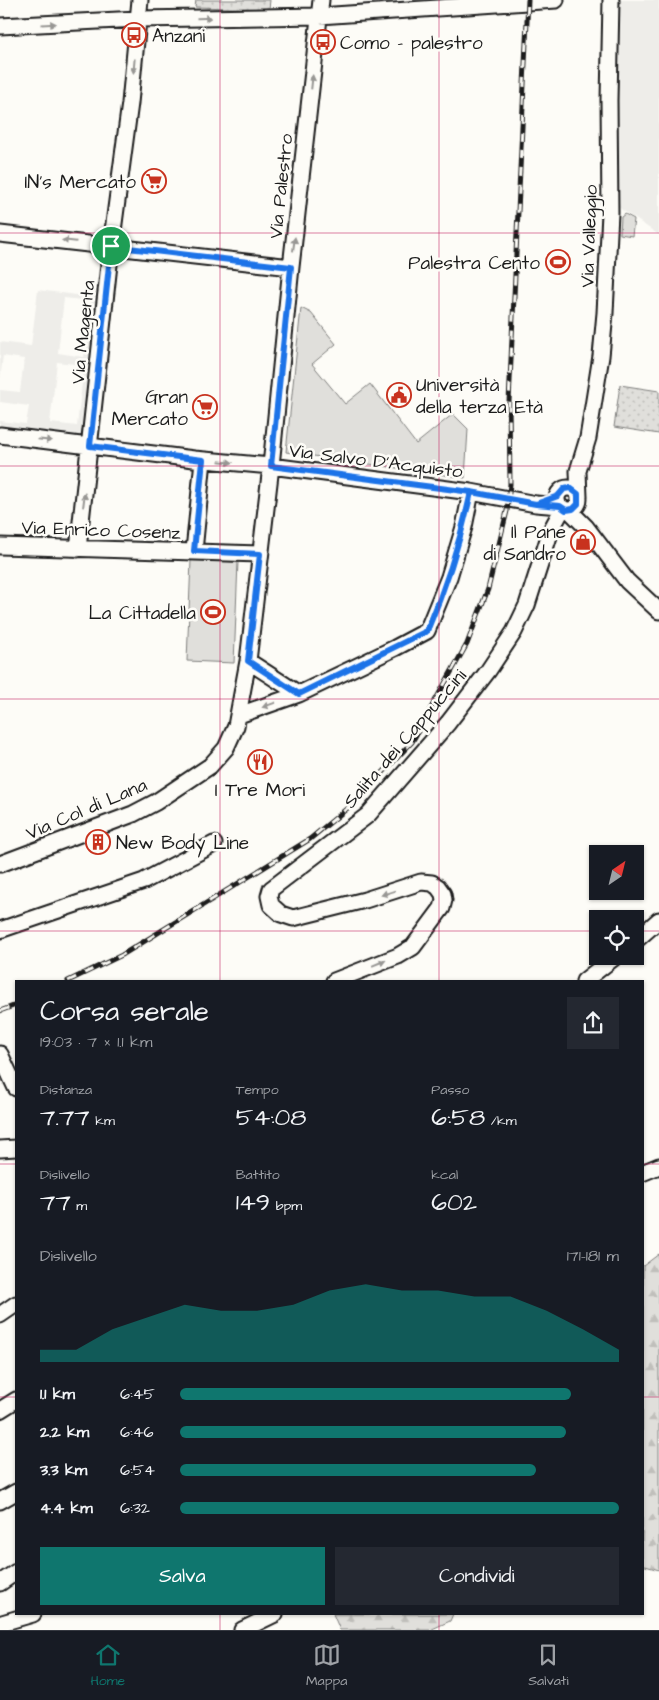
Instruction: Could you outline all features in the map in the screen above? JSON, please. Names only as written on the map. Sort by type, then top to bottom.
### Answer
[{"type":"street","name":"Via Magenta","points":[[78,549],[111,246],[119,132],[140,0]]},
{"type":"street","name":"Via Palestro","points":[[260,554],[321,0]]},
{"type":"street","points":[[0,26],[138,19],[319,16],[556,0]]},
{"type":"street","name":"Via Valleggio","points":[[567,502],[588,438],[601,356],[610,213],[609,100],[611,0]]},
{"type":"street","points":[[0,234],[291,267]]},
{"type":"street","name":"Via Salvo D'Acquisto","points":[[0,435],[203,460],[271,466],[471,492],[536,504],[567,502]]},
{"type":"street","points":[[194,551],[203,460]]},
{"type":"street","points":[[239,715],[299,694],[427,631],[449,577],[464,527],[471,492]]},
{"type":"street","points":[[567,502],[627,581],[659,611]]},
{"type":"street","name":"Salita dei Cappuccini","points":[[337,980],[398,956],[413,947],[442,908],[443,894],[438,887],[432,883],[421,882],[365,900],[293,918],[280,914],[272,905],[269,896],[271,889],[368,815],[448,724],[488,671],[514,632],[527,605],[551,530],[567,502]]},
{"type":"street","name":"Via Enrico Cosenz","points":[[0,546],[260,554]]},
{"type":"street","name":"Via Col di Lana","points":[[0,864],[133,814],[156,802],[205,770],[226,748],[235,731],[239,715],[248,661],[260,554]]},
{"type":"street","points":[[248,661],[299,694]]},
{"type":"street","points":[[0,930],[144,881],[214,844]]},
{"type":"street","points":[[644,933],[659,920]]},
{"type":"street","points":[[585,980],[604,965]]},
{"type":"street","points":[[0,1054],[15,1086]]},
{"type":"street","points":[[0,1148],[15,1148]]},
{"type":"street","points":[[644,1172],[659,1166]]},
{"type":"street","points":[[0,1315],[15,1305]]},
{"type":"street","points":[[0,1410],[15,1401]]},
{"type":"street","points":[[0,1501],[15,1493]]},
{"type":"street","points":[[0,1583],[15,1573]]},
{"type":"street","points":[[1,1624],[15,1613]]},
{"type":"street","points":[[1,1624],[30,1615]]},
{"type":"street","points":[[242,1630],[273,1615]]},
{"type":"shaded area","points":[[619,0],[659,0],[659,235],[618,207],[616,100]]},
{"type":"shaded area","points":[[38,290],[100,298],[82,439],[0,428],[0,421],[26,424],[29,406],[0,402],[0,390],[20,392],[24,359],[3,356],[0,379],[0,342],[31,346]],"holes":[[[64,298],[91,301],[84,357],[58,353]],[[57,362],[84,365],[77,426],[50,423]]]},
{"type":"green space","points":[[196,0],[270,0],[269,9],[195,7]]},
{"type":"green space","points":[[625,214],[634,219],[632,236],[620,234],[621,217]]},
{"type":"green space","points":[[301,308],[311,313],[336,344],[312,364],[345,404],[370,384],[416,444],[453,414],[468,429],[465,478],[286,452]]},
{"type":"green space","points":[[620,385],[659,391],[659,434],[614,427]]},
{"type":"green space","name":"La Cittadella","points":[[191,560],[238,562],[234,663],[187,661]]},
{"type":"green space","points":[[659,1254],[659,1570],[644,1566],[644,1265]]},
{"type":"green space","points":[[333,1615],[453,1615],[450,1621],[430,1630],[340,1630]]},
{"type":"railway","points":[[70,980],[122,955],[310,839],[356,801],[412,742],[467,644],[488,589],[507,511],[510,484],[509,402],[528,0]]},
{"type":"railway","points":[[0,1011],[15,1005]]},
{"type":"place","name":"Anzani","points":[[134,35]]},
{"type":"place","name":"Como - palestro","points":[[323,42]]},
{"type":"place","name":"IN's Mercato","points":[[154,181]]},
{"type":"place","name":"Palestra Cento","points":[[558,262]]},
{"type":"place","name":"Università della terza Età","points":[[399,395]]},
{"type":"place","name":"Gran Mercato","points":[[205,407]]},
{"type":"place","name":"Il Pane di Sandro","points":[[583,542]]},
{"type":"place","name":"La Cittadella","points":[[213,612]]},
{"type":"place","name":"I Tre Mori","points":[[260,762]]},
{"type":"place","name":"New Body Line","points":[[98,842]]},
{"type":"route","points":[[111,246],[90,446],[203,460],[194,551],[260,554],[248,661],[299,694],[427,631],[449,577],[464,527],[471,492],[536,504],[558,496],[564,489],[570,488],[578,494],[578,504],[573,509],[566,510],[560,506],[536,504],[471,492],[271,466],[291,267],[111,246]]}]
